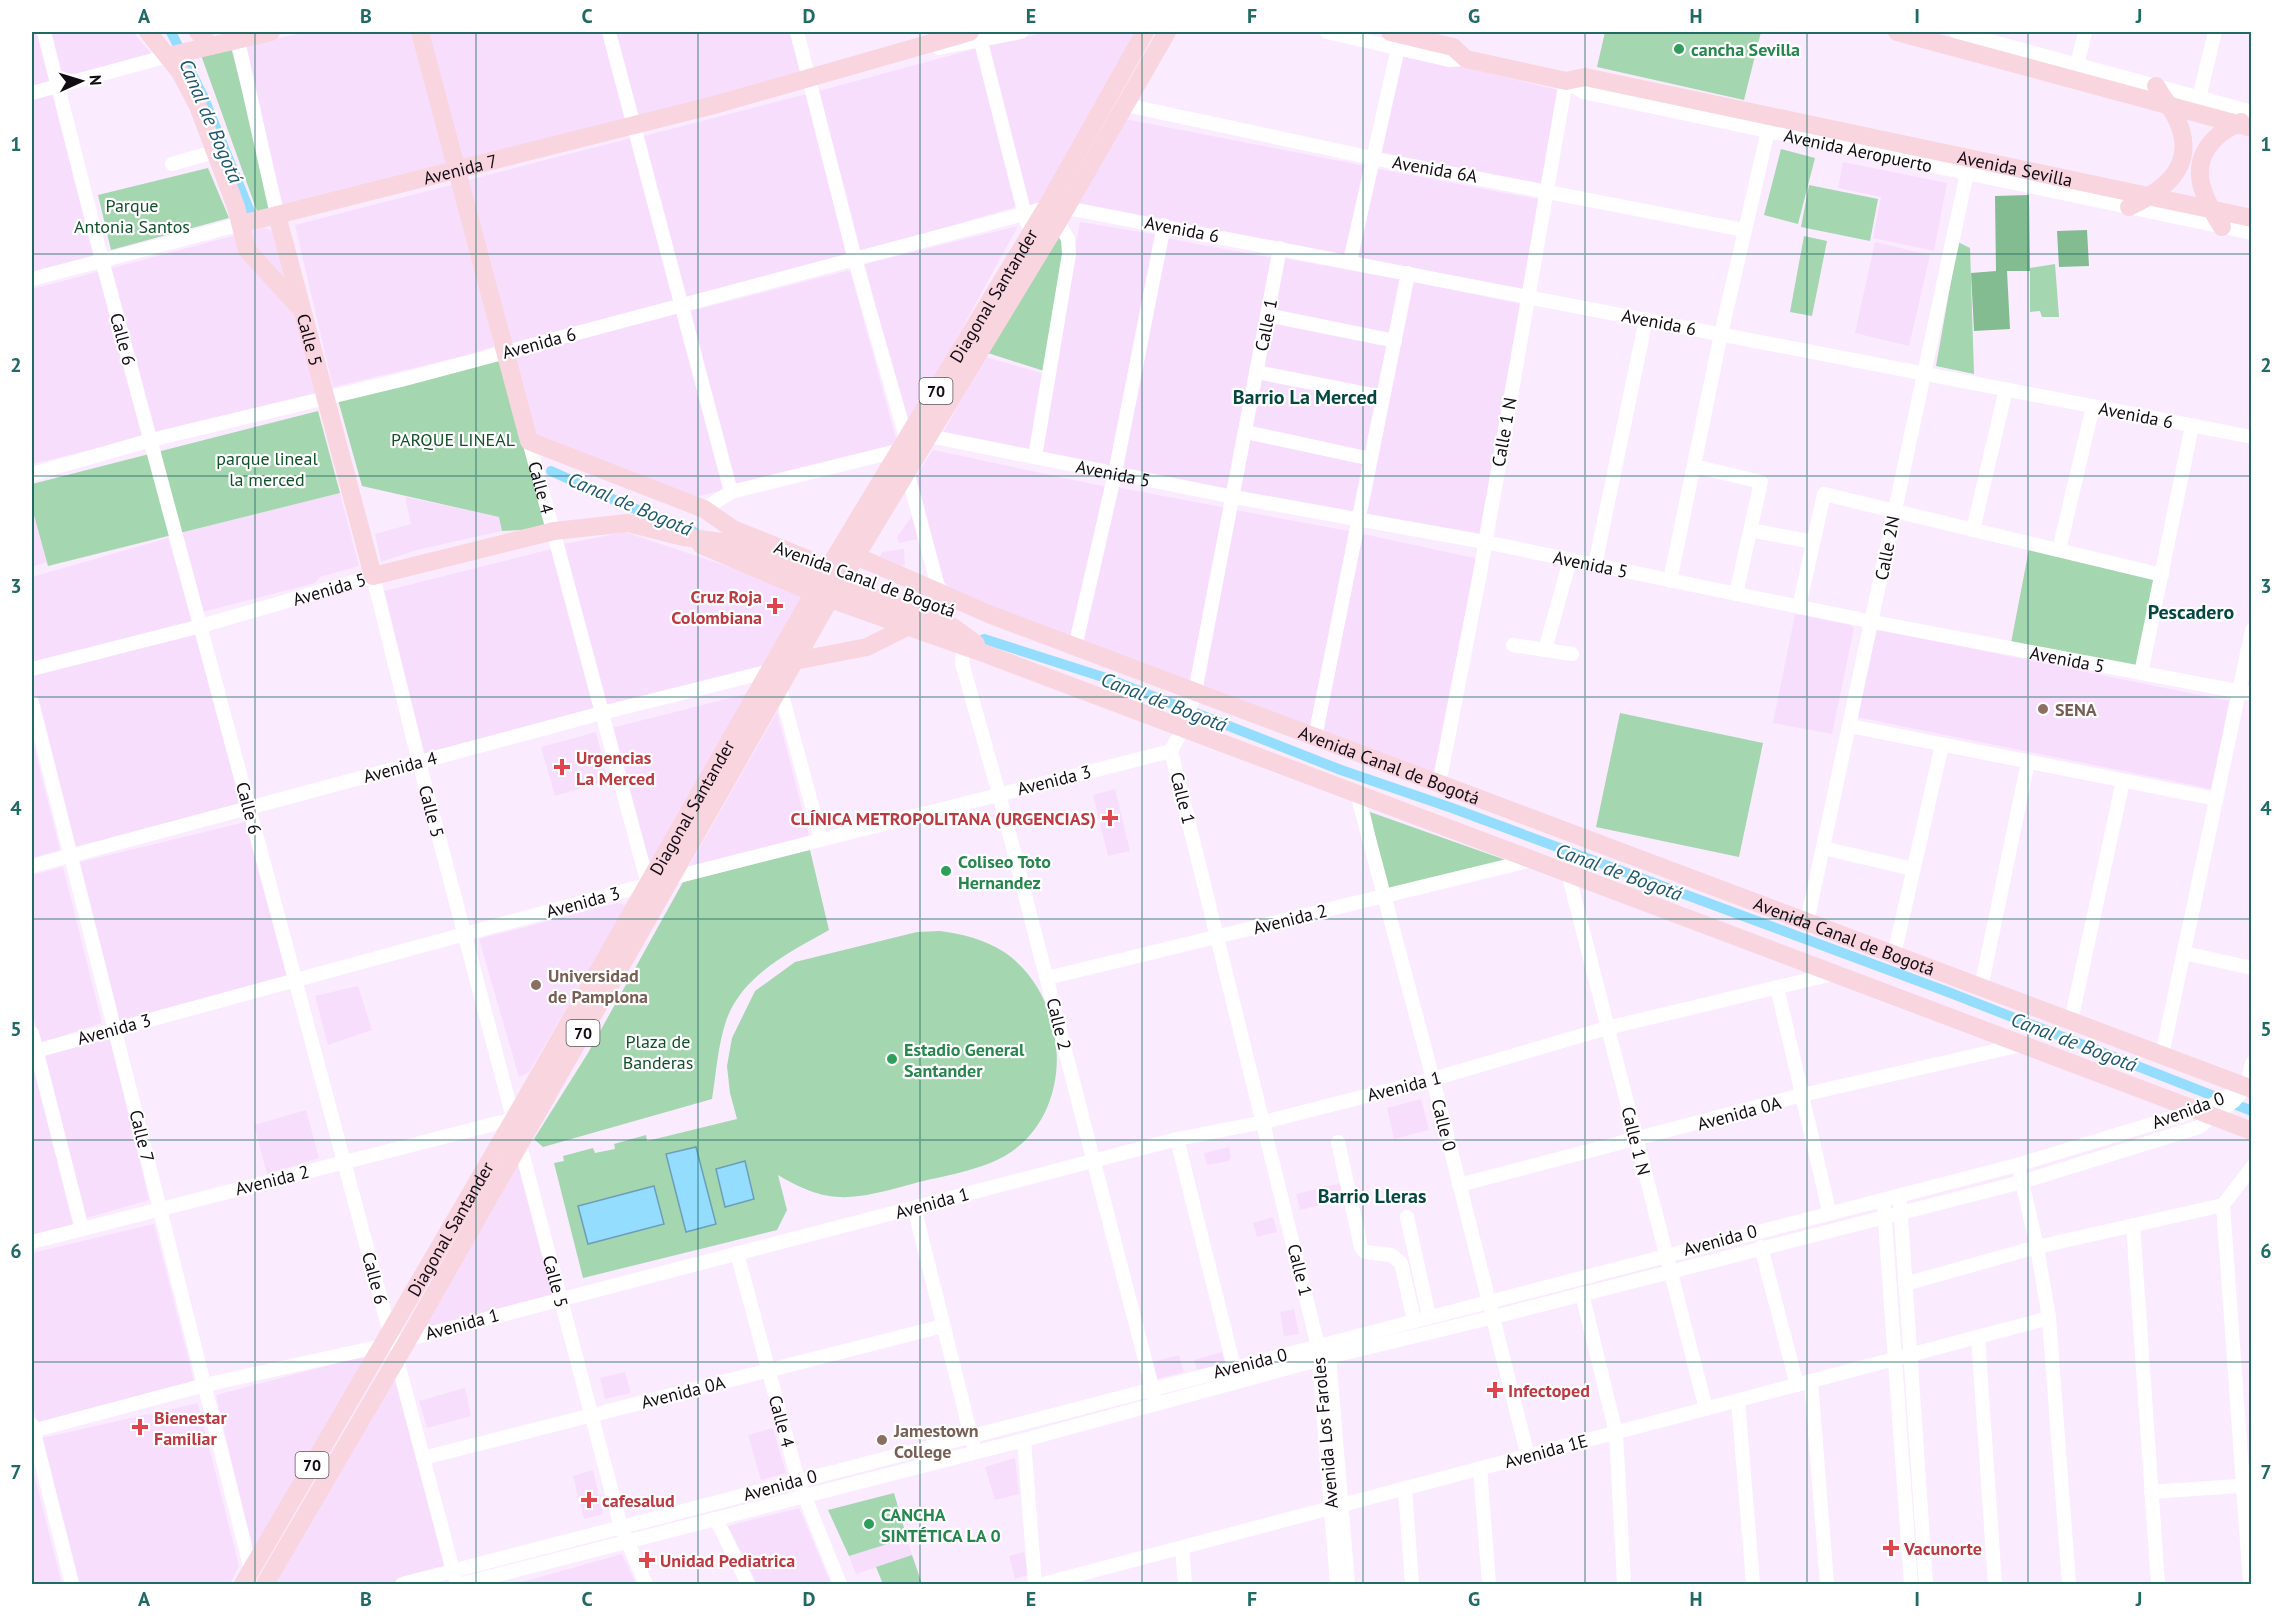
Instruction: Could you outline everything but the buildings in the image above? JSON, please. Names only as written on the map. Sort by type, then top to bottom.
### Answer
[{"type":"main road","points":[[147,32],[180,54],[217,151],[248,250],[300,307]]},
{"type":"main road","points":[[198,32],[211,46]]},
{"type":"main road","points":[[180,54],[237,36],[271,32]]},
{"type":"main road","name":"Calle 4","points":[[420,32],[529,441]]},
{"type":"main road","points":[[890,56],[946,32]]},
{"type":"main road","name":"Diagonal Santander","points":[[247,1577],[520,1144],[795,661],[836,558],[1046,208],[1145,32]]},
{"type":"main road","name":"Diagonal Santander","points":[[265,1584],[514,1119],[770,671],[822,596],[856,556],[1063,215],[1167,32]]},
{"type":"main road","name":"Avenida Aeropuerto","points":[[1390,32],[1453,47],[1466,59],[1566,81]]},
{"type":"main road","points":[[1905,32],[1929,36],[2168,106],[2248,120]]},
{"type":"main road","name":"Avenida 7","points":[[241,224],[634,125],[890,56],[975,37]]},
{"type":"main road","name":"Avenida Sevilla","points":[[1566,81],[1585,76],[2252,218]]},
{"type":"main road","points":[[2129,207],[2150,197],[2171,179],[2182,155],[2183,138],[2178,121],[2156,86]]},
{"type":"main road","points":[[2222,227],[2201,192],[2199,175],[2202,159],[2210,144],[2222,132],[2248,120]]},
{"type":"main road","name":"Calle 5","points":[[277,215],[373,576]]},
{"type":"main road","name":"Avenida Canal de Bogotá","points":[[529,441],[704,509],[723,532],[954,627],[975,647],[2021,1045],[2211,1111],[2252,1131]]},
{"type":"main road","points":[[704,509],[836,558]]},
{"type":"main road","name":"Avenida 5","points":[[373,576],[555,531],[612,522],[628,523]]},
{"type":"main road","name":"Avenida Canal de Bogotá","points":[[628,523],[683,537],[723,532],[957,614],[986,615],[2162,1055],[2240,1093]]},
{"type":"main road","points":[[683,537],[822,596],[907,627],[975,647]]},
{"type":"main road","points":[[856,556],[986,615]]},
{"type":"main road","points":[[795,661],[867,646],[907,627]]},
{"type":"street","name":"Calle 6","points":[[44,32],[102,260],[394,1343],[455,1578]]},
{"type":"street","points":[[609,32],[730,492]]},
{"type":"street","points":[[704,509],[730,492],[904,446],[797,32]]},
{"type":"street","name":"Avenida 7","points":[[975,37],[1022,32]]},
{"type":"street","name":"Avenida Aeropuerto","points":[[1327,32],[1449,60],[1466,59]]},
{"type":"street","points":[[1956,32],[2199,98],[2248,120]]},
{"type":"street","points":[[2077,65],[2085,32]]},
{"type":"street","points":[[2199,98],[2215,32]]},
{"type":"street","name":"Calle 5","points":[[237,36],[277,215]]},
{"type":"street","points":[[975,37],[1030,234]]},
{"type":"street","points":[[1350,261],[1398,48]]},
{"type":"street","points":[[32,93],[180,54]]},
{"type":"street","name":"Avenida Aeropuerto","points":[[1566,81],[1583,92],[2252,234]]},
{"type":"street","name":"Calle 1 N","points":[[1439,784],[1485,542],[1566,81]]},
{"type":"street","name":"Avenida 6A","points":[[1126,105],[1372,158],[1744,230]]},
{"type":"street","points":[[1670,581],[1721,334],[1768,131]]},
{"type":"street","points":[[172,164],[217,151]]},
{"type":"street","name":"Calle 2N","points":[[1807,922],[1873,622],[1894,512],[1967,173]]},
{"type":"street","name":"Avenida 6","points":[[32,474],[151,440],[506,352],[1046,208]]},
{"type":"street","points":[[1035,457],[1069,254],[1063,215]]},
{"type":"street","name":"Avenida 6","points":[[1063,215],[1164,225],[2252,437]]},
{"type":"street","name":"Avenida 7","points":[[32,279],[241,224]]},
{"type":"street","points":[[1075,647],[1115,473],[1164,225]]},
{"type":"street","name":"Calle 1","points":[[1280,248],[1234,497],[1194,694],[1185,725],[1172,751],[1322,1354]]},
{"type":"street","points":[[1315,737],[1408,273]]},
{"type":"street","points":[[1268,315],[1395,340]]},
{"type":"street","points":[[1594,565],[1646,319]]},
{"type":"street","points":[[1257,372],[1383,397]]},
{"type":"street","points":[[1973,530],[2006,390]]},
{"type":"street","points":[[2059,550],[2093,406]]},
{"type":"street","points":[[2141,673],[2192,426]]},
{"type":"street","points":[[1246,432],[1371,459]]},
{"type":"street","name":"Avenida 5","points":[[929,436],[1234,497],[1485,542],[1873,622],[2245,692]]},
{"type":"street","name":"Calle 4","points":[[529,441],[555,531],[654,909]]},
{"type":"street","points":[[1694,466],[1761,482],[1736,594]]},
{"type":"street","points":[[907,471],[940,594]]},
{"type":"street","points":[[1799,607],[1824,495],[2162,575]]},
{"type":"street","points":[[1750,530],[1813,542]]},
{"type":"street","points":[[1545,650],[1570,560]]},
{"type":"street","name":"Calle 5","points":[[373,576],[419,762],[621,1527],[646,1584]]},
{"type":"street","name":"Avenida 5","points":[[32,669],[201,626],[373,576]]},
{"type":"street","points":[[2162,1055],[2216,799],[2245,692],[2252,630]]},
{"type":"street","points":[[1513,645],[1572,654]]},
{"type":"street","name":"Calle 2","points":[[975,647],[962,663],[999,794],[1157,1404]]},
{"type":"street","name":"Avenida 4","points":[[32,866],[248,806],[770,671]]},
{"type":"street","points":[[780,688],[821,839]]},
{"type":"street","name":"Calle 7","points":[[32,702],[205,1385],[247,1577]]},
{"type":"street","points":[[1850,726],[2216,799]]},
{"type":"street","points":[[1894,955],[1942,745]]},
{"type":"street","name":"Avenida 3","points":[[34,1051],[648,884],[1172,751]]},
{"type":"street","points":[[1981,987],[2028,762]]},
{"type":"street","points":[[2071,1021],[2123,781]]},
{"type":"street","name":"Calle 0","points":[[1357,794],[1433,1079],[1528,1456]]},
{"type":"street","points":[[1823,848],[1913,869]]},
{"type":"street","name":"Avenida 2","points":[[1047,978],[1532,860]]},
{"type":"street","name":"Calle 1 N","points":[[1568,873],[1706,1409]]},
{"type":"street","points":[[2184,953],[2252,968]]},
{"type":"street","name":"Avenida 1","points":[[32,1428],[205,1385],[394,1343],[1177,1139],[1264,1122],[1433,1079],[1607,1028],[1833,974]]},
{"type":"street","points":[[1777,987],[1829,1211]]},
{"type":"street","points":[[32,1033],[34,1051],[82,1229]]},
{"type":"street","name":"Avenida 0A","points":[[1459,1185],[1636,1141],[1802,1095],[2021,1045]]},
{"type":"street","points":[[2240,1093],[2252,1063]]},
{"type":"street","name":"Avenida 0","points":[[462,1584],[1157,1404],[1322,1354],[1414,1320],[2018,1164],[2211,1111],[2240,1093]]},
{"type":"street","name":"Avenida 0","points":[[402,1584],[455,1578],[621,1527],[1234,1367],[1322,1354],[1493,1317],[1900,1211],[2022,1182],[2199,1127],[2211,1111]]},
{"type":"street","name":"Avenida 2","points":[[32,1242],[514,1119]]},
{"type":"street","points":[[1177,1139],[1234,1367]]},
{"type":"street","points":[[1338,1142],[1361,1247],[1365,1252],[1391,1255],[1401,1263],[1414,1320]]},
{"type":"street","points":[[2018,1164],[2037,1247],[2049,1318],[2068,1584]]},
{"type":"street","points":[[1905,1284],[2037,1247],[2223,1204],[2252,1167]]},
{"type":"street","points":[[1899,1195],[1926,1584]]},
{"type":"street","points":[[1883,1198],[1911,1584]]},
{"type":"street","points":[[2223,1204],[2247,1485],[2250,1584]]},
{"type":"street","points":[[914,1207],[975,1452]]},
{"type":"street","points":[[1407,1217],[1429,1316]]},
{"type":"street","points":[[2133,1225],[2158,1584]]},
{"type":"street","points":[[1761,1247],[1804,1383],[1827,1584]]},
{"type":"street","name":"Calle 4","points":[[737,1253],[798,1480],[840,1584]]},
{"type":"street","points":[[1582,1294],[1616,1433],[1624,1584]]},
{"type":"street","name":"Avenida 1E","points":[[1043,1584],[2049,1318]]},
{"type":"street","name":"Avenida 0A","points":[[423,1458],[943,1326]]},
{"type":"street","points":[[1978,1337],[1995,1584]]},
{"type":"street","name":"Avenida Los Faroles","points":[[1322,1354],[1336,1508],[1348,1584]]},
{"type":"street","points":[[1738,1401],[1753,1584]]},
{"type":"street","points":[[32,1428],[72,1584]]},
{"type":"street","points":[[1024,1440],[1035,1584]]},
{"type":"street","points":[[1480,1469],[1489,1584]]},
{"type":"street","points":[[2151,1492],[2247,1485]]},
{"type":"street","points":[[1404,1489],[1412,1584]]},
{"type":"street","name":"Avenida Los Faroles","points":[[1336,1508],[1337,1584]]},
{"type":"street","points":[[716,1519],[748,1584]]},
{"type":"street","points":[[1182,1548],[1185,1584]]},
{"type":"shaded area","points":[[32,32],[38,32],[51,86],[32,91]]},
{"type":"shaded area","points":[[49,32],[133,32],[155,58],[61,83]]},
{"type":"shaded area","points":[[309,32],[413,32],[451,165],[284,209],[243,45]]},
{"type":"shaded area","points":[[424,32],[602,32],[628,129],[462,171]]},
{"type":"shaded area","points":[[614,32],[791,32],[805,80],[637,126]]},
{"type":"shaded area","points":[[1047,32],[1149,32],[1043,207],[1029,206],[988,46]]},
{"type":"shaded area","points":[[978,48],[1019,206],[861,252],[819,91]]},
{"type":"shaded area","points":[[1403,52],[1562,91],[1542,187],[1377,157]]},
{"type":"shaded area","points":[[55,93],[97,256],[32,275],[32,99]]},
{"type":"shaded area","points":[[807,94],[849,255],[686,297],[640,137]]},
{"type":"shaded area","points":[[1125,119],[1366,166],[1346,258],[1077,204]]},
{"type":"shaded area","points":[[631,138],[676,301],[507,346],[465,181]]},
{"type":"shaded area","points":[[1843,162],[1947,183],[1934,251],[1873,238],[1881,197],[1838,188]]},
{"type":"shaded area","points":[[1374,168],[1542,200],[1525,291],[1354,258]]},
{"type":"shaded area","points":[[455,184],[494,346],[472,354],[333,387],[295,225]]},
{"type":"shaded area","points":[[1080,222],[1159,235],[1110,471],[1037,457]]},
{"type":"shaded area","points":[[1018,226],[906,431],[865,264]]},
{"type":"shaded area","points":[[263,228],[275,231],[318,397],[154,435],[108,269]]},
{"type":"shaded area","points":[[1165,238],[1273,258],[1231,493],[1118,470]]},
{"type":"shaded area","points":[[1875,242],[1930,255],[1909,346],[1855,333]]},
{"type":"shaded area","points":[[1282,258],[1403,280],[1356,517],[1237,496]]},
{"type":"shaded area","points":[[850,270],[898,446],[734,484],[691,311]]},
{"type":"shaded area","points":[[101,271],[144,437],[32,464],[32,289]]},
{"type":"shaded area","points":[[1414,282],[1521,304],[1478,541],[1365,518]]},
{"type":"shaded area","points":[[681,306],[726,489],[685,500],[535,439],[513,353]]},
{"type":"shaded area","points":[[985,357],[1045,374],[1032,450],[941,436]]},
{"type":"shaded area","points":[[933,450],[1107,487],[1070,637],[962,602],[942,579],[913,481]]},
{"type":"shaded area","points":[[1116,487],[1227,508],[1193,682],[1082,640]]},
{"type":"shaded area","points":[[340,493],[359,566],[320,577],[315,583],[202,612],[182,533]]},
{"type":"shaded area","points":[[405,497],[500,517],[502,531],[417,550],[381,562],[375,534],[411,524]]},
{"type":"shaded area","points":[[32,508],[47,562],[32,567]]},
{"type":"shaded area","points":[[1235,510],[1354,532],[1312,727],[1201,684]]},
{"type":"shaded area","points":[[914,513],[918,539],[899,543],[897,537]]},
{"type":"shaded area","points":[[625,532],[807,593],[762,679],[611,718],[564,544]]},
{"type":"shaded area","points":[[1363,534],[1479,559],[1438,775],[1320,731]]},
{"type":"shaded area","points":[[168,538],[193,624],[32,665],[32,577]]},
{"type":"shaded area","points":[[555,548],[599,720],[426,765],[381,592]]},
{"type":"shaded area","points":[[904,549],[905,565],[895,567],[877,563],[882,552]]},
{"type":"shaded area","points":[[1795,614],[1850,625],[1854,628],[1832,734],[1773,723]]},
{"type":"shaded area","name":"SENA","points":[[1875,629],[2229,701],[2212,789],[1857,717]]},
{"type":"shaded area","points":[[198,631],[248,813],[75,854],[32,688],[32,675]]},
{"type":"shaded area","points":[[758,691],[652,871],[611,728]]},
{"type":"shaded area","points":[[777,712],[810,839],[688,868]]},
{"type":"shaded area","points":[[596,732],[608,781],[555,796],[541,747]]},
{"type":"shaded area","points":[[32,738],[60,850],[32,858]]},
{"type":"shaded area","name":"CLÍNICA METROPOLITANA (URGENCIAS)","points":[[1115,789],[1130,851],[1108,856],[1093,795]]},
{"type":"shaded area","points":[[250,821],[290,977],[118,1025],[76,863]]},
{"type":"shaded area","points":[[63,867],[102,1023],[40,1043],[32,1011],[32,875]]},
{"type":"shaded area","name":"Universidad de Pamplona","points":[[617,903],[627,905],[529,1072],[519,1077],[479,939]]},
{"type":"shaded area","points":[[358,986],[372,1030],[328,1045],[315,996]]},
{"type":"shaded area","points":[[110,1037],[149,1200],[86,1218],[42,1056]]},
{"type":"shaded area","points":[[32,1061],[73,1225],[32,1235]]},
{"type":"shaded area","points":[[1421,1099],[1429,1130],[1394,1139],[1387,1108]]},
{"type":"shaded area","points":[[306,1110],[319,1158],[267,1174],[254,1125]]},
{"type":"shaded area","points":[[1229,1147],[1231,1156],[1229,1161],[1207,1165],[1204,1153]]},
{"type":"shaded area","points":[[521,1156],[556,1297],[417,1333]]},
{"type":"shaded area","points":[[1344,1182],[1348,1198],[1300,1210],[1296,1194]]},
{"type":"shaded area","points":[[1273,1217],[1277,1232],[1257,1237],[1253,1223]]},
{"type":"shaded area","points":[[154,1224],[194,1381],[37,1423],[32,1402],[32,1253]]},
{"type":"shaded area","points":[[1294,1309],[1299,1334],[1284,1336],[1280,1312]]},
{"type":"shaded area","points":[[1222,1352],[1225,1363],[1197,1370],[1194,1360]]},
{"type":"shaded area","points":[[372,1354],[253,1551],[216,1395]]},
{"type":"shaded area","points":[[1179,1355],[1184,1372],[1157,1379],[1153,1362]]},
{"type":"shaded area","points":[[395,1369],[445,1570],[390,1584],[268,1584]]},
{"type":"shaded area","points":[[625,1372],[631,1393],[605,1399],[600,1378]]},
{"type":"shaded area","points":[[465,1388],[471,1416],[427,1428],[419,1401]]},
{"type":"shaded area","points":[[198,1403],[239,1566],[230,1584],[80,1584],[42,1438]]},
{"type":"shaded area","points":[[773,1428],[786,1473],[761,1480],[748,1435]]},
{"type":"shaded area","points":[[1015,1458],[1019,1494],[995,1500],[985,1467]]},
{"type":"shaded area","points":[[32,1466],[62,1584],[32,1584]]},
{"type":"shaded area","name":"cafesalud","points":[[593,1470],[603,1514],[584,1519],[573,1476]]},
{"type":"shaded area","points":[[799,1508],[831,1584],[757,1584],[728,1526]]},
{"type":"shaded area","points":[[907,1538],[912,1555],[856,1574],[849,1556]]},
{"type":"shaded area","points":[[1024,1552],[1028,1575],[1015,1579],[1009,1556]]},
{"type":"shaded area","points":[[622,1554],[636,1584],[514,1584],[540,1577]]},
{"type":"green space","name":"cancha Sevilla","points":[[1605,32],[1761,32],[1744,100],[1597,67]]},
{"type":"green space","points":[[231,47],[272,208],[258,214],[201,55]]},
{"type":"green space","points":[[1781,149],[1815,158],[1798,224],[1764,215]]},
{"type":"green space","name":"Parque Antonia Santos","points":[[208,168],[229,218],[111,250],[98,195]]},
{"type":"green space","points":[[1809,185],[1878,199],[1870,241],[1801,227]]},
{"type":"green space","points":[[2029,195],[2030,271],[2007,271],[2010,329],[1974,331],[1971,273],[1996,271],[1995,196]]},
{"type":"green space","points":[[1058,230],[1066,245],[1044,371],[988,353]]},
{"type":"green space","points":[[2087,230],[2089,266],[2059,267],[2057,231]]},
{"type":"green space","points":[[1804,236],[1827,241],[1812,316],[1790,312]]},
{"type":"green space","points":[[1958,242],[1970,248],[1974,374],[1936,366]]},
{"type":"green space","points":[[2055,264],[2059,317],[2042,317],[2040,311],[2030,312],[2030,268]]},
{"type":"green space","name":"PARQUE LINEAL","points":[[498,358],[550,528],[502,531],[499,517],[362,486],[338,400]]},
{"type":"green space","name":"parque lineal la merced","points":[[318,411],[340,493],[48,566],[32,508],[32,484]]},
{"type":"green space","points":[[2029,549],[2156,578],[2137,672],[2011,643]]},
{"type":"green space","points":[[1620,713],[1763,743],[1739,857],[1596,827]]},
{"type":"green space","points":[[1370,812],[1514,863],[1388,894]]},
{"type":"green space","name":"Plaza de Banderas","points":[[810,850],[829,930],[783,956],[743,990],[726,1021],[712,1099],[543,1147],[534,1139],[588,1053],[683,882]]},
{"type":"green space","name":"Estadio General Santander","points":[[940,931],[973,938],[1004,952],[1025,971],[1042,995],[1052,1022],[1057,1051],[1055,1080],[1047,1107],[1033,1132],[1011,1152],[988,1164],[859,1196],[829,1196],[813,1192],[778,1175],[787,1210],[777,1230],[583,1278],[554,1163],[564,1161],[563,1156],[593,1148],[595,1153],[615,1149],[614,1144],[646,1135],[647,1141],[737,1119],[730,1093],[727,1066],[732,1038],[755,991],[795,962],[917,932]]},
{"type":"green space","name":"CANCHA SINTÉTICA LA 0","points":[[894,1493],[907,1538],[849,1556],[828,1510]]},
{"type":"green space","points":[[912,1555],[922,1584],[883,1584],[876,1567]]},
{"type":"water","points":[[696,1147],[716,1224],[686,1232],[666,1154]]},
{"type":"water","points":[[745,1161],[754,1199],[725,1207],[716,1169]]},
{"type":"water","points":[[654,1186],[664,1224],[588,1244],[578,1206]]},
{"type":"waterway","name":"Canal de Bogotá","points":[[171,32],[203,96],[250,212]]},
{"type":"waterway","name":"Canal de Bogotá","points":[[551,471],[628,506],[694,532]]},
{"type":"waterway","name":"Canal de Bogotá","points":[[984,639],[1106,678],[1341,770],[1452,808],[1948,992],[2252,1111]]},
{"type":"place","name":"cancha Sevilla","points":[[1679,49]]},
{"type":"place","name":"Cruz Roja Colombiana","points":[[775,606]]},
{"type":"place","name":"SENA","points":[[2043,709]]},
{"type":"place","name":"Urgencias La Merced","points":[[562,767]]},
{"type":"place","name":"CLÍNICA METROPOLITANA (URGENCIAS)","points":[[1110,818]]},
{"type":"place","name":"Coliseo Toto Hernandez","points":[[946,871]]},
{"type":"place","name":"Universidad de Pamplona","points":[[536,985]]},
{"type":"place","name":"Estadio General Santander","points":[[892,1059]]},
{"type":"place","name":"Infectoped","points":[[1495,1390]]},
{"type":"place","name":"Bienestar Familiar","points":[[140,1427]]},
{"type":"place","name":"Jamestown College","points":[[882,1440]]},
{"type":"place","name":"cafesalud","points":[[589,1500]]},
{"type":"place","name":"CANCHA SINTÉTICA LA 0","points":[[869,1524]]},
{"type":"place","name":"Vacunorte","points":[[1891,1548]]},
{"type":"place","name":"Unidad Pediatrica","points":[[647,1560]]},
{"type":"district","name":"Barrio La Merced","points":[[1305,397]]},
{"type":"district","name":"Pescadero","points":[[2191,612]]},
{"type":"district","name":"Barrio Lleras","points":[[1372,1196]]}]
